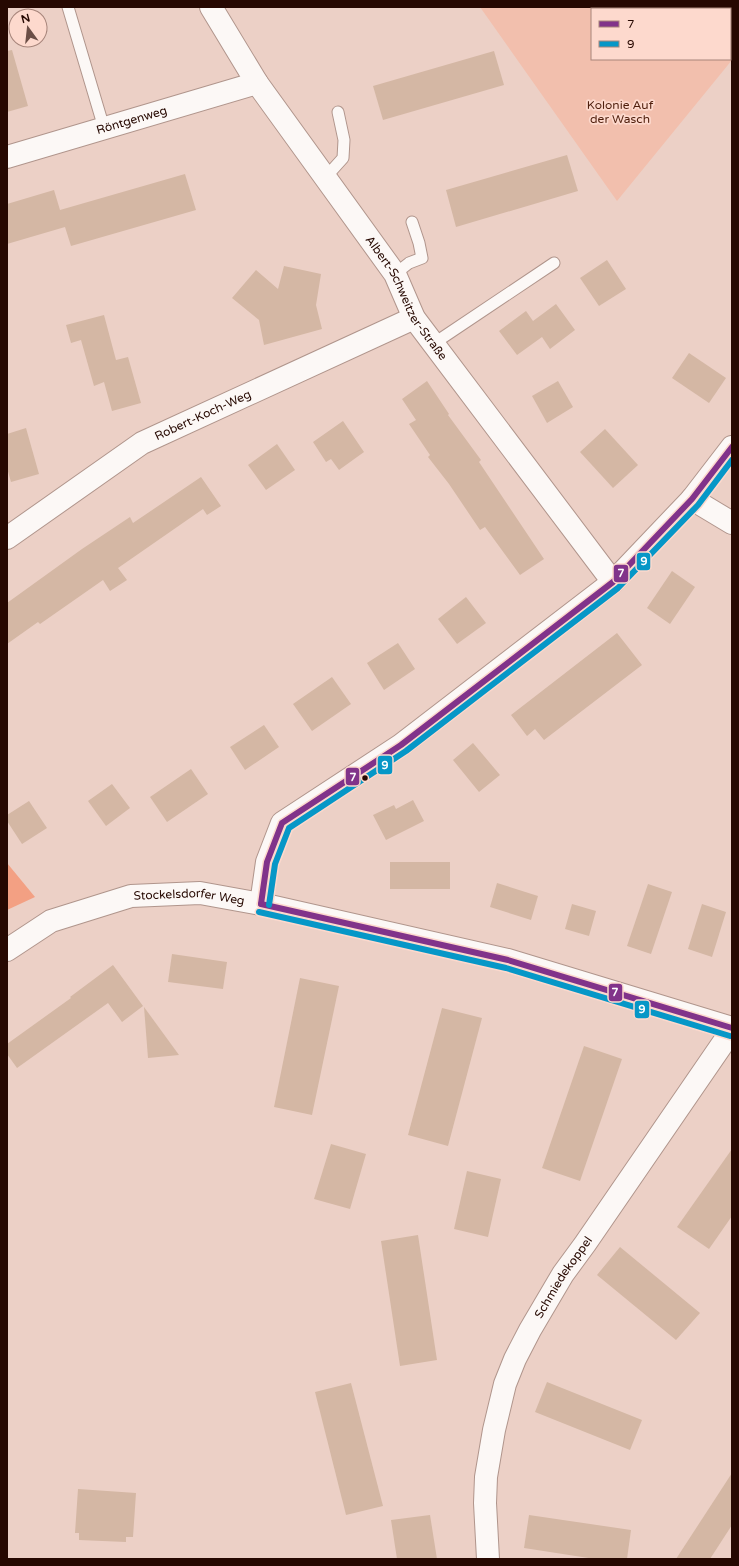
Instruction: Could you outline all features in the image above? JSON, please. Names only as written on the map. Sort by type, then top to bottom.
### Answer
[{"type":"street","name":"Albert-Schweitzer-Straße","points":[[211,7],[257,83],[395,274],[414,318],[613,582]]},
{"type":"street","name":"Röntgenweg","points":[[7,157],[257,83]]},
{"type":"street","name":"Robert-Koch-Weg","points":[[7,538],[142,443],[414,318]]},
{"type":"street","name":"Stockelsdorfer Weg","points":[[7,950],[51,921],[131,896],[200,894],[261,904],[267,862],[282,823],[401,745],[613,582],[692,500],[732,447]]},
{"type":"street","points":[[692,500],[732,523]]},
{"type":"street","points":[[261,904],[508,960],[732,1029]]},
{"type":"street","name":"Schmiedekoppel","points":[[488,1559],[485,1503],[486,1477],[505,1384],[515,1359],[563,1274],[732,1029]]},
{"type":"lane","points":[[68,7],[104,128]]},
{"type":"lane","points":[[326,178],[343,158],[344,140],[338,112]]},
{"type":"lane","points":[[395,274],[410,262],[422,258],[412,222]]},
{"type":"lane","points":[[434,344],[554,263]]},
{"type":"green space","name":"Kolonie Auf der Wasch","points":[[480,7],[732,7],[732,60],[617,201]]},
{"type":"shaded area","points":[[7,863],[35,897],[7,910]]},
{"type":"building","points":[[12,50],[28,106],[7,112],[7,51]]},
{"type":"building","points":[[494,51],[504,85],[383,120],[373,86]]},
{"type":"building","points":[[567,155],[578,191],[456,227],[446,190]]},
{"type":"building","points":[[185,174],[196,210],[71,246],[65,227],[7,244],[7,204],[54,190],[60,210]]},
{"type":"building","points":[[607,260],[626,289],[599,306],[580,278]]},
{"type":"building","points":[[284,266],[321,274],[316,305],[322,329],[264,345],[259,320],[232,298],[256,270],[278,289]]},
{"type":"building","points":[[556,304],[575,330],[550,349],[542,337],[517,355],[499,331],[526,311],[533,321]]},
{"type":"building","points":[[104,315],[116,360],[128,357],[141,403],[112,411],[104,382],[94,386],[81,340],[71,343],[66,325]]},
{"type":"building","points":[[689,353],[726,378],[709,403],[672,378]]},
{"type":"building","points":[[427,381],[449,414],[448,415],[481,460],[479,462],[544,559],[520,575],[485,527],[480,530],[449,484],[428,457],[430,455],[409,424],[416,420],[402,399]]},
{"type":"building","points":[[558,381],[573,407],[547,423],[532,396]]},
{"type":"building","points":[[343,421],[364,452],[339,470],[331,459],[326,462],[313,442]]},
{"type":"building","points":[[26,428],[39,474],[11,482],[7,468],[7,434]]},
{"type":"building","points":[[605,429],[638,465],[613,488],[580,452]]},
{"type":"building","points":[[277,444],[295,470],[266,490],[248,465]]},
{"type":"building","points":[[201,477],[221,506],[207,515],[203,509],[118,568],[127,580],[110,591],[103,580],[40,624],[38,622],[7,644],[7,603],[82,549],[130,517],[133,523]]},
{"type":"building","points":[[672,571],[695,587],[670,624],[647,608]]},
{"type":"building","points":[[466,597],[486,623],[457,644],[438,619]]},
{"type":"building","points":[[617,633],[642,665],[544,740],[535,729],[527,736],[511,715]]},
{"type":"building","points":[[398,643],[415,669],[384,690],[367,663]]},
{"type":"building","points":[[332,677],[351,704],[312,731],[293,704]]},
{"type":"building","points":[[264,725],[279,747],[245,770],[230,747]]},
{"type":"building","points":[[473,743],[500,775],[479,792],[453,760]]},
{"type":"building","points":[[191,769],[208,794],[167,822],[150,797]]},
{"type":"building","points":[[112,784],[130,808],[106,826],[88,801]]},
{"type":"building","points":[[413,800],[424,821],[386,840],[373,815],[394,805],[396,809]]},
{"type":"building","points":[[29,801],[47,828],[22,844],[7,821],[7,815]]},
{"type":"building","points":[[390,862],[450,862],[450,889],[390,889]]},
{"type":"building","points":[[497,883],[538,896],[531,920],[490,907]]},
{"type":"building","points":[[648,884],[672,892],[651,954],[627,946]]},
{"type":"building","points":[[572,904],[596,911],[589,936],[565,929]]},
{"type":"building","points":[[702,904],[726,912],[712,957],[688,949]]},
{"type":"building","points":[[172,954],[227,962],[223,989],[168,982]]},
{"type":"building","points":[[113,965],[143,1006],[122,1022],[108,1003],[17,1068],[7,1054],[7,1044],[71,998],[70,997]]},
{"type":"building","points":[[300,978],[339,986],[312,1115],[274,1107]]},
{"type":"building","points":[[144,1007],[179,1055],[148,1058]]},
{"type":"building","points":[[442,1008],[482,1018],[448,1146],[408,1135]]},
{"type":"building","points":[[584,1046],[622,1059],[580,1181],[542,1168]]},
{"type":"building","points":[[331,1144],[366,1154],[350,1209],[314,1199]]},
{"type":"building","points":[[732,1149],[732,1216],[709,1249],[677,1227]]},
{"type":"building","points":[[467,1171],[501,1179],[488,1237],[454,1229]]},
{"type":"building","points":[[418,1235],[437,1360],[400,1366],[381,1241]]},
{"type":"building","points":[[620,1247],[700,1313],[676,1340],[597,1275]]},
{"type":"building","points":[[547,1382],[642,1420],[630,1450],[535,1412]]},
{"type":"building","points":[[351,1383],[383,1506],[346,1515],[315,1392]]},
{"type":"building","points":[[732,1473],[732,1525],[710,1559],[676,1559]]},
{"type":"building","points":[[78,1489],[136,1493],[133,1537],[126,1537],[126,1542],[79,1540],[79,1533],[75,1533]]},
{"type":"building","points":[[430,1515],[437,1559],[397,1559],[391,1520]]},
{"type":"building","points":[[529,1515],[631,1530],[627,1559],[595,1559],[524,1548]]},
{"type":"transit line","name":"7","points":[[261,904],[267,862],[282,823],[401,745],[613,582],[692,499],[732,447]]},
{"type":"transit line","name":"9","points":[[269,905],[275,864],[289,828],[406,751],[618,588],[698,505],[732,460]]},
{"type":"transit line","name":"7","points":[[261,904],[508,960],[732,1028]]},
{"type":"transit line","name":"9","points":[[259,912],[506,968],[730,1036]]}]
